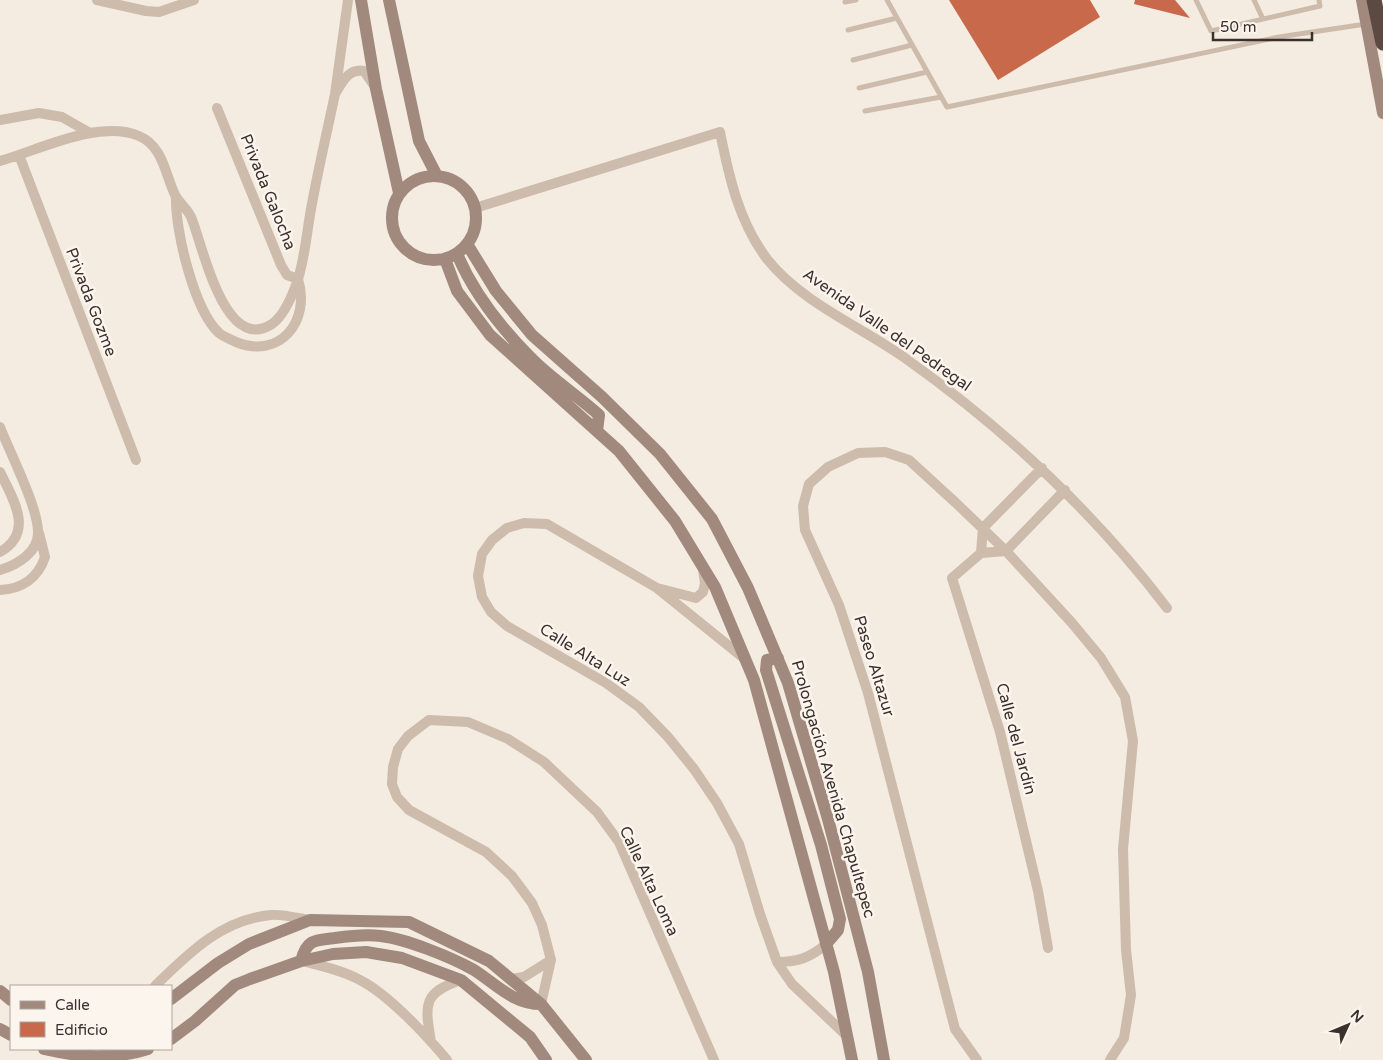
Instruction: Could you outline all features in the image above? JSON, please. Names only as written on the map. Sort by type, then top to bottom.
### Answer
[{"type":"highway","points":[[1374,0],[1383,43]]},
{"type":"street","points":[[97,0],[159,12],[194,0]]},
{"type":"street","points":[[0,161],[90,133],[119,131],[139,136],[150,143],[160,155],[176,197],[190,214],[222,303],[236,322],[247,329],[263,330],[280,318],[298,279],[335,94],[348,0]]},
{"type":"street","points":[[361,0],[376,89],[399,194]]},
{"type":"street","points":[[388,0],[418,141],[437,176]]},
{"type":"street","points":[[1362,0],[1383,113]]},
{"type":"street","points":[[335,94],[351,72],[359,70],[364,71],[376,89]]},
{"type":"street","name":"Privada Galocha","points":[[217,108],[281,266],[287,275],[298,279]]},
{"type":"street","points":[[0,120],[39,113],[62,117],[90,133]]},
{"type":"street","name":"Avenida Valle del Pedregal","points":[[475,208],[720,132],[728,174],[741,212],[753,238],[769,260],[798,290],[904,358],[966,403],[1042,468],[1065,490],[1136,567],[1167,608]]},
{"type":"street","name":"Privada Gozme","points":[[19,155],[136,460]]},
{"type":"street","points":[[437,176],[452,179],[462,186],[470,196],[475,208],[475,227],[467,244],[457,254],[445,259],[430,260],[416,256],[400,242],[392,221],[393,207],[399,194],[410,183],[423,177],[437,176]]},
{"type":"street","points":[[176,197],[176,218],[200,306],[220,334],[242,344],[260,347],[277,341],[294,328],[301,311],[303,294],[298,279]]},
{"type":"street","name":"Prolongación Avenida Chapultepec","points":[[467,244],[496,291],[532,335],[602,397],[660,454],[712,519],[748,588],[788,683],[828,819],[868,972],[884,1060]]},
{"type":"street","points":[[457,254],[474,287],[515,340],[532,359],[599,415],[597,431]]},
{"type":"street","points":[[445,259],[457,291],[490,335],[619,451],[675,521],[715,586],[754,680],[826,944],[852,1060]]},
{"type":"street","points":[[0,427],[35,513],[38,533],[46,557],[37,574],[17,587],[0,590]]},
{"type":"street","name":"Paseo Altazur","points":[[977,1060],[955,1028],[868,693],[839,605],[805,530],[803,506],[809,484],[828,467],[858,453],[885,452],[908,460],[983,528],[1006,551],[1101,658],[1125,697],[1134,740],[1132,780],[1123,849],[1126,950],[1131,995],[1124,1038],[1110,1060]]},
{"type":"street","points":[[1042,468],[983,528],[981,553],[1006,551],[1065,490]]},
{"type":"street","points":[[0,472],[17,508],[19,526],[14,542],[0,552]]},
{"type":"street","name":"Calle Alta Luz","points":[[746,660],[657,588],[547,524],[524,523],[507,528],[492,540],[482,554],[478,576],[482,597],[491,612],[508,626],[606,684],[640,708],[668,737],[694,769],[717,803],[739,844],[777,962],[798,990],[847,1036]]},
{"type":"street","points":[[0,570],[23,559],[33,548],[38,533]]},
{"type":"street","name":"Calle del Jardín","points":[[981,553],[952,578],[1000,732],[1038,891],[1048,948]]},
{"type":"street","name":"Calle Alta Luz","points":[[657,588],[696,598],[703,592],[705,582],[702,564]]},
{"type":"street","points":[[777,962],[793,962],[806,958],[826,944],[838,930],[840,919],[821,845],[766,670],[767,660],[778,658]]},
{"type":"street","name":"Calle Alta Loma","points":[[540,1004],[551,960],[545,932],[532,903],[512,876],[486,852],[409,810],[397,797],[392,784],[392,768],[398,749],[408,736],[429,720],[468,722],[508,739],[544,762],[597,812],[619,842],[714,1060]]},
{"type":"street","points":[[155,985],[199,944],[215,933],[236,924],[273,915],[310,920],[409,922],[489,961],[540,1004],[586,1060]]},
{"type":"street","points":[[172,998],[218,963],[249,944],[310,920]]},
{"type":"street","points":[[301,960],[304,950],[313,940],[347,936],[381,936],[434,951],[473,970],[514,998],[527,1004],[540,1004]]},
{"type":"street","points":[[172,1038],[236,985],[301,960],[333,954],[366,952],[402,958],[461,980],[530,1037],[546,1060]]},
{"type":"street","points":[[301,960],[343,972],[361,980],[377,991],[448,1060]]},
{"type":"street","points":[[510,979],[524,977],[551,960]]},
{"type":"street","points":[[431,1042],[427,1016],[430,999],[440,987],[461,980]]},
{"type":"street","points":[[0,991],[10,999]]},
{"type":"street","points":[[49,1050],[97,1058],[142,1050]]},
{"type":"lane","points":[[845,2],[856,0]]},
{"type":"lane","points":[[886,0],[947,107],[1279,37],[1367,24]]},
{"type":"lane","points":[[1196,0],[1211,31],[1320,6],[1319,0]]},
{"type":"lane","points":[[1254,0],[1263,19]]},
{"type":"lane","points":[[848,30],[897,18]]},
{"type":"lane","points":[[853,60],[912,45]]},
{"type":"lane","points":[[859,88],[927,72]]},
{"type":"lane","points":[[865,111],[941,97]]},
{"type":"building","points":[[949,0],[1090,0],[1100,17],[998,80]]},
{"type":"building","points":[[1135,0],[1175,0],[1190,18],[1134,4]]}]
